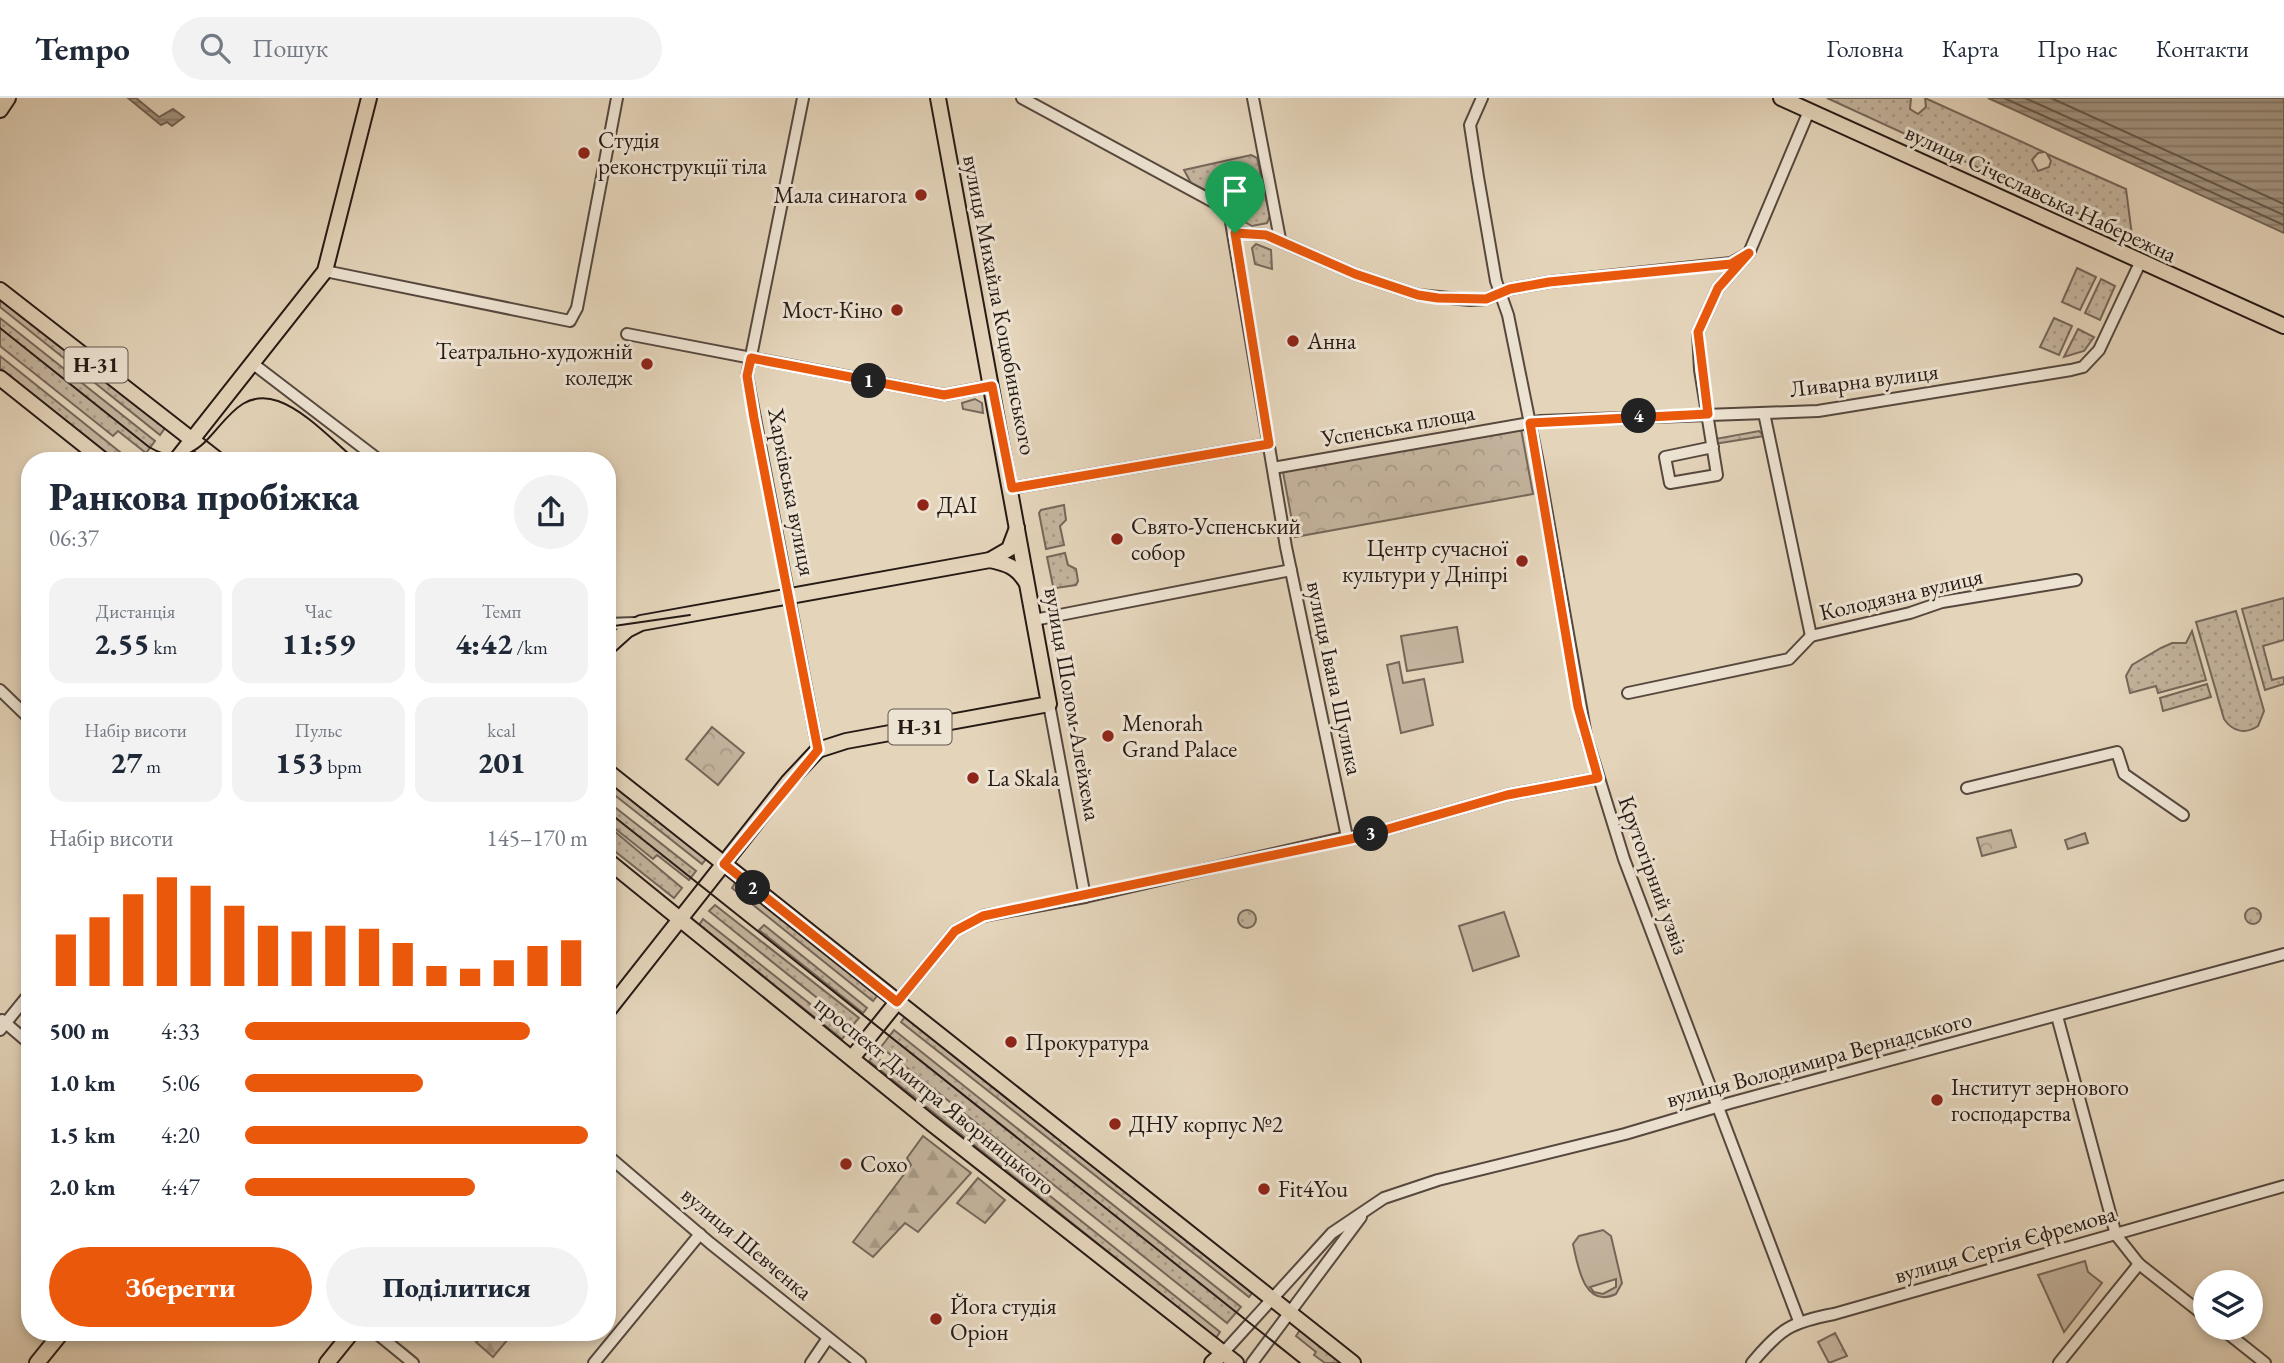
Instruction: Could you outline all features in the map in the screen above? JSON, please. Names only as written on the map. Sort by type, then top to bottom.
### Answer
[{"type":"main road","points":[[0,110],[8,98]]},
{"type":"main road","points":[[182,452],[325,271],[369,98]]},
{"type":"main road","name":"вулиця Михайла Коцюбинського","points":[[938,98],[1018,520]]},
{"type":"main road","name":"вулиця Січеславська Набережна","points":[[1781,98],[2140,264],[2284,326]]},
{"type":"main road","name":"Н-31","points":[[0,290],[208,452]]},
{"type":"main road","points":[[0,378],[93,452]]},
{"type":"main road","points":[[990,560],[1009,548],[1014,540],[1018,520]]},
{"type":"main road","name":"вулиця Шолом-Алейхема","points":[[1018,520],[1049,704]]},
{"type":"main road","points":[[616,640],[641,623],[990,560],[1009,564],[1019,571],[1029,589]]},
{"type":"main road","name":"Н-31","points":[[818,750],[846,740],[1049,704]]},
{"type":"main road","points":[[616,1001],[818,750]]},
{"type":"main road","name":"проспект Дмитра Яворницького","points":[[616,778],[1353,1363]]},
{"type":"main road","name":"проспект Дмитра Яворницького","points":[[616,867],[1218,1358],[1236,1363]]},
{"type":"main road","points":[[852,1058],[897,1002]]},
{"type":"main road","points":[[37,1363],[55,1341]]},
{"type":"main road","points":[[327,1363],[345,1341]]},
{"type":"street","points":[[325,271],[570,321],[578,299],[617,98]]},
{"type":"street","name":"Харківська вулиця","points":[[803,98],[747,376],[818,750]]},
{"type":"street","points":[[1022,98],[1223,207],[1230,216],[1235,233],[1252,233],[1280,239],[1355,274],[1418,295],[1470,299],[1500,295],[1510,289],[1549,282],[1731,264],[1749,253]]},
{"type":"street","points":[[1253,98],[1280,239]]},
{"type":"street","name":"Крутогірний узвіз","points":[[1482,98],[1470,125],[1500,295],[1508,315],[1530,423],[1578,707],[1624,859],[1799,1321]]},
{"type":"street","points":[[1713,447],[1665,457],[1670,484],[1717,475],[1698,332],[1718,288],[1749,253],[1809,111]]},
{"type":"street","name":"вулиця Івана Шулика","points":[[1235,233],[1291,570],[1348,837]]},
{"type":"street","name":"Ливарна вулиця","points":[[1530,423],[1843,407],[2083,367],[2099,350],[2140,264]]},
{"type":"street","points":[[627,334],[944,395],[992,386]]},
{"type":"street","points":[[252,363],[369,452]]},
{"type":"street","points":[[1628,693],[1789,659],[1811,636],[1764,412]]},
{"type":"street","name":"Успенська площа","points":[[1273,468],[1530,423]]},
{"type":"street","points":[[1012,488],[1269,444]]},
{"type":"street","points":[[1034,620],[1291,570]]},
{"type":"street","name":"Колодязна вулиця","points":[[1811,636],[1910,613],[1942,602],[2076,580]]},
{"type":"street","points":[[616,624],[641,623]]},
{"type":"street","points":[[0,690],[21,710]]},
{"type":"street","name":"вулиця Шолом-Алейхема","points":[[1049,704],[1085,897]]},
{"type":"street","points":[[1968,788],[2117,752],[2124,774],[2183,815]]},
{"type":"street","points":[[897,1002],[955,931],[983,916],[1085,897],[1348,837],[1372,834],[1507,795],[1598,778]]},
{"type":"street","name":"вулиця Володимира Вернадського","points":[[1218,1358],[1332,1233],[1384,1198],[1438,1180],[1625,1134],[1717,1106],[2284,954]]},
{"type":"street","points":[[21,1003],[2,1024],[21,1038]]},
{"type":"street","points":[[2057,1016],[2116,1235],[2139,1264],[2193,1306]]},
{"type":"street","name":"вулиця Шевченка","points":[[616,1163],[860,1363]]},
{"type":"street","name":"вулиця Сергія Єфремова","points":[[1752,1363],[1777,1334],[1799,1321],[2116,1235],[2284,1186]]},
{"type":"street","name":"вулиця Володимира Вернадського","points":[[1252,1363],[1367,1209]]},
{"type":"street","points":[[616,1336],[700,1234]]},
{"type":"street","points":[[2059,1363],[2139,1264]]},
{"type":"street","points":[[811,1363],[828,1338]]},
{"type":"street","points":[[2236,1340],[2265,1363]]},
{"type":"street","points":[[386,1341],[413,1363]]},
{"type":"street","points":[[594,1363],[612,1341]]},
{"type":"green space","points":[[1827,98],[1911,98],[1910,109],[1918,114],[1926,107],[1925,98],[2044,152],[2038,153],[2032,160],[2038,171],[2049,167],[2051,161],[2047,154],[2126,189],[2133,243],[2090,224],[2090,219]]},
{"type":"green space","points":[[1251,155],[1257,158],[1270,216],[1267,223],[1252,226],[1243,221],[1236,205],[1191,183],[1184,170]]},
{"type":"green space","points":[[1256,244],[1271,250],[1272,269],[1255,264],[1252,248]]},
{"type":"green space","points":[[2077,268],[2096,277],[2080,310],[2062,302]]},
{"type":"green space","points":[[2101,279],[2115,286],[2100,320],[2085,313]]},
{"type":"green space","points":[[0,296],[165,428],[160,435],[0,307]]},
{"type":"green space","points":[[0,318],[155,441],[145,452],[118,431],[113,436],[0,346]]},
{"type":"green space","points":[[2054,318],[2072,326],[2059,355],[2040,347]]},
{"type":"green space","points":[[2078,329],[2094,337],[2084,351],[2064,357]]},
{"type":"green space","points":[[0,356],[120,452],[105,452],[0,368]]},
{"type":"green space","points":[[975,399],[982,403],[983,413],[963,409],[962,403]]},
{"type":"green space","points":[[1521,429],[1533,494],[1295,537],[1283,472]]},
{"type":"green space","points":[[1759,431],[1764,436],[1714,444],[1715,439]]},
{"type":"green space","points":[[1064,505],[1066,520],[1060,526],[1064,545],[1046,549],[1039,513],[1041,510]]},
{"type":"green space","points":[[1065,553],[1068,565],[1076,569],[1078,581],[1076,585],[1056,588],[1053,586],[1047,557]]},
{"type":"green space","points":[[2284,598],[2284,640],[2263,646],[2272,680],[2284,677],[2284,684],[2265,690],[2242,609]]},
{"type":"green space","points":[[2236,611],[2264,711],[2258,726],[2244,731],[2235,729],[2224,719],[2196,622]]},
{"type":"green space","points":[[1457,627],[1463,662],[1407,671],[1401,636]]},
{"type":"green space","points":[[2192,631],[2206,680],[2158,693],[2156,686],[2130,693],[2126,676],[2132,665],[2172,643],[2186,643]]},
{"type":"green space","points":[[1399,662],[1403,683],[1424,679],[1433,725],[1401,733],[1387,665]]},
{"type":"green space","points":[[2207,684],[2211,697],[2163,711],[2160,698]]},
{"type":"green space","points":[[712,727],[744,753],[718,785],[686,759]]},
{"type":"green space","points":[[616,788],[706,859],[702,864],[616,796]]},
{"type":"green space","points":[[616,808],[696,871],[689,880],[657,855],[653,859],[616,829]]},
{"type":"green space","points":[[2011,830],[2016,847],[1982,856],[1977,838]]},
{"type":"green space","points":[[616,833],[682,888],[674,898],[616,852]]},
{"type":"green space","points":[[2085,833],[2088,843],[2068,849],[2065,840]]},
{"type":"green space","points":[[735,883],[877,996],[873,1001],[732,888]]},
{"type":"green space","points":[[715,905],[859,1018],[852,1026],[709,911]]},
{"type":"green space","points":[[2250,908],[2256,908],[2261,916],[2259,922],[2250,924],[2245,919],[2245,913]]},
{"type":"green space","points":[[1247,910],[1253,913],[1256,919],[1253,925],[1247,928],[1241,925],[1238,919],[1241,913]]},
{"type":"green space","points":[[1504,912],[1519,956],[1473,971],[1459,926]]},
{"type":"green space","points":[[703,919],[847,1033],[842,1039],[699,925]]},
{"type":"green space","points":[[764,925],[867,1008],[863,1013],[759,930]]},
{"type":"green space","points":[[905,1017],[1252,1293],[1249,1297],[901,1022]]},
{"type":"green space","points":[[894,1030],[1241,1307],[1227,1323],[881,1047]]},
{"type":"green space","points":[[874,1055],[1220,1332],[1216,1338],[869,1061]]},
{"type":"green space","points":[[923,1136],[971,1173],[918,1232],[905,1223],[873,1257],[853,1242],[911,1165],[907,1158]]},
{"type":"green space","points":[[978,1178],[1005,1200],[985,1223],[957,1203]]},
{"type":"green space","points":[[1603,1230],[1611,1236],[1622,1283],[1616,1294],[1597,1296],[1585,1284],[1573,1244],[1579,1236]],"holes":[[[1616,1279],[1616,1287],[1603,1294],[1594,1292],[1590,1287]]]},
{"type":"green space","points":[[2085,1261],[2088,1272],[2102,1283],[2064,1332],[2038,1275]]},
{"type":"green space","points":[[1300,1330],[1342,1363],[1325,1363],[1314,1355],[1316,1352],[1296,1336]]},
{"type":"green space","points":[[1835,1333],[1847,1356],[1829,1363],[1818,1342]]},
{"type":"green space","points":[[477,1341],[506,1341],[493,1357]]},
{"type":"water","points":[[128,98],[136,98],[159,117],[173,109],[184,117],[172,126],[167,122],[161,125]]},
{"type":"water","points":[[1988,98],[2284,98],[2284,233]]},
{"type":"tram line","points":[[0,328],[149,447],[163,452]]},
{"type":"tram line","points":[[190,452],[203,444],[241,405],[258,399],[278,401],[299,412],[347,452]]},
{"type":"tram line","points":[[616,626],[690,615]]},
{"type":"tram line","points":[[616,818],[1300,1363]]},
{"type":"place","name":"Студія реконструкції тіла","points":[[584,153]]},
{"type":"place","name":"Мала синагога","points":[[921,195]]},
{"type":"place","name":"Мост-Кіно","points":[[897,310]]},
{"type":"place","name":"Анна","points":[[1293,341]]},
{"type":"place","name":"Театрально-художній коледж","points":[[647,364]]},
{"type":"place","name":"ДАІ","points":[[923,505]]},
{"type":"place","name":"Свято-Успенський собор","points":[[1117,539]]},
{"type":"place","name":"Центр сучасної культури у Дніпрі","points":[[1522,561]]},
{"type":"place","name":"Menorah Grand Palace","points":[[1108,736]]},
{"type":"place","name":"La Skala","points":[[973,778]]},
{"type":"place","name":"Прокуратура","points":[[1011,1042]]},
{"type":"place","name":"Інститут зернового господарства","points":[[1937,1100]]},
{"type":"place","name":"ДНУ корпус №2","points":[[1115,1124]]},
{"type":"place","name":"Сохо","points":[[846,1164]]},
{"type":"place","name":"Fit4You","points":[[1264,1189]]},
{"type":"place","name":"Йога студія Оріон","points":[[936,1319]]},
{"type":"route","points":[[1235,233],[1252,233],[1280,239],[1355,274],[1418,295],[1438,298],[1486,299],[1510,289],[1549,282],[1618,273],[1731,264],[1749,253],[1718,288],[1698,332],[1700,370],[1708,414],[1530,423],[1578,707],[1598,778],[1507,795],[1360,837],[1348,837],[1085,897],[983,916],[955,931],[897,1002],[724,864],[808,757],[818,750],[754,418],[747,376],[751,358],[944,395],[992,386],[1012,488],[1269,444],[1235,233]]}]
